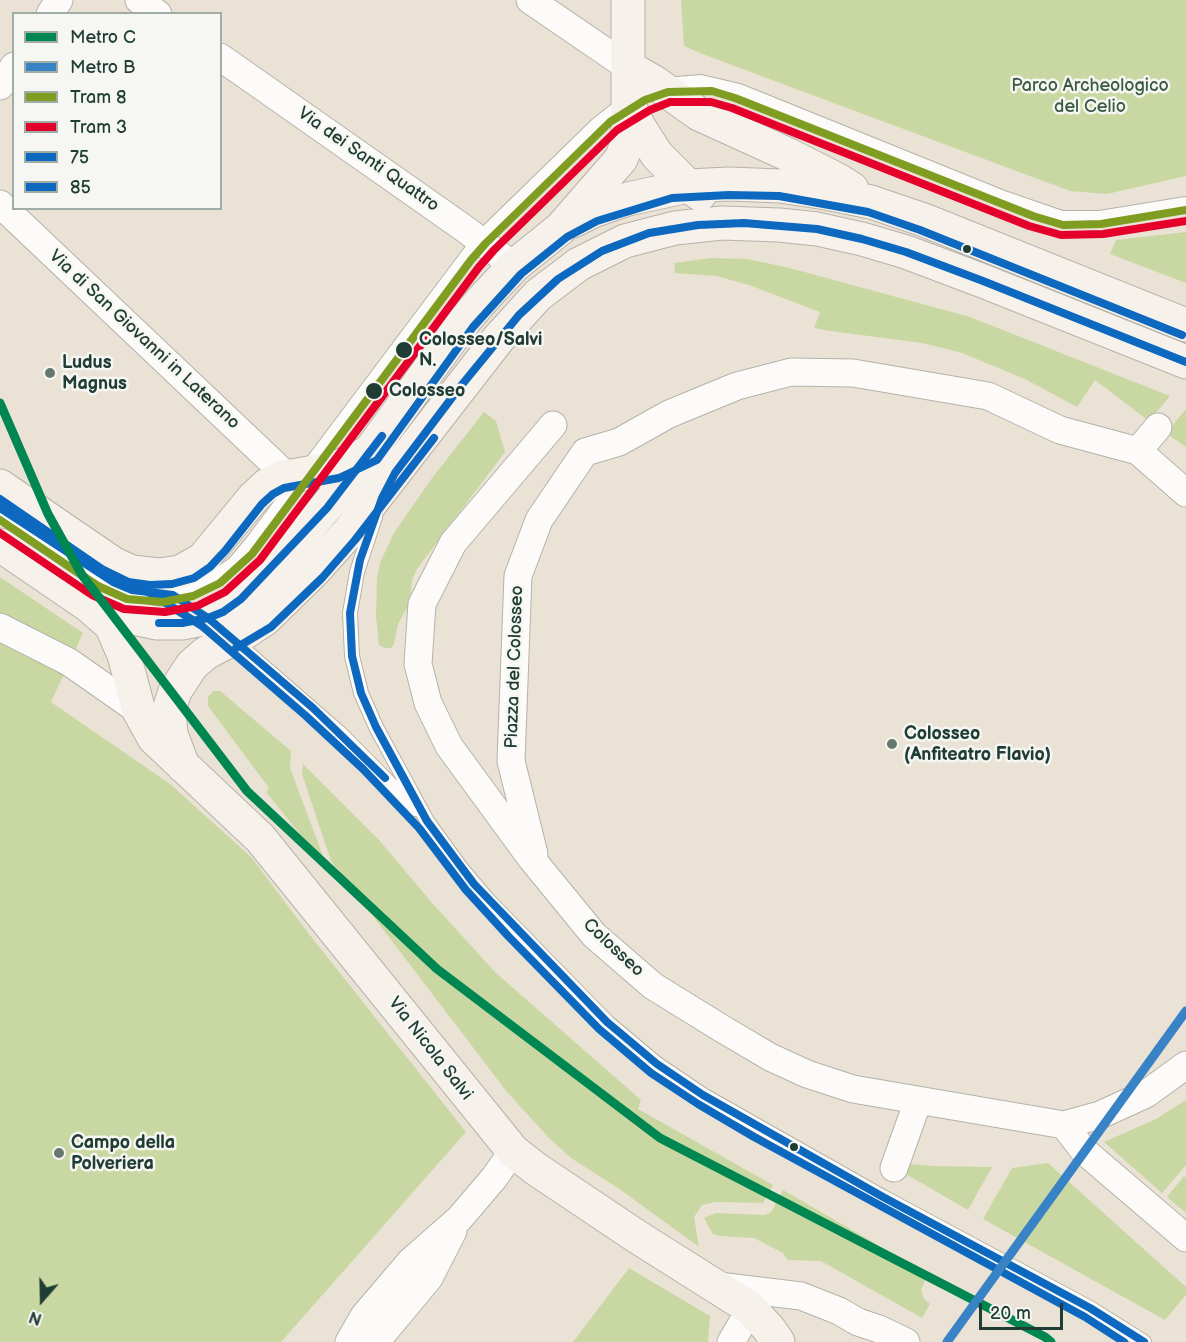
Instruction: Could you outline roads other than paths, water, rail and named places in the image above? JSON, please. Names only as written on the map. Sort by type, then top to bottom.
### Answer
[{"type":"main road","points":[[183,766],[171,734],[169,710],[172,697],[184,676],[220,629],[231,607],[261,581],[327,508],[465,320],[514,266],[561,228],[617,165],[625,152],[628,134],[628,0]]},
{"type":"main road","points":[[628,67],[660,86],[699,114],[838,180],[871,202]]},
{"type":"main road","points":[[628,100],[638,125],[665,164],[688,186],[722,210],[744,222]]},
{"type":"main road","points":[[561,228],[593,211],[628,199],[688,186],[729,184],[780,186],[871,202],[924,220],[1186,325]]},
{"type":"main road","points":[[88,605],[156,623],[182,623],[220,629],[265,619],[347,534],[499,338],[538,295],[558,279],[602,251],[649,233],[698,225],[744,222],[817,230],[862,239],[906,252],[1186,362]]},
{"type":"main road","points":[[132,572],[159,575],[180,572],[197,564],[218,544],[260,490],[275,480],[336,468],[371,451]]},
{"type":"main road","points":[[0,486],[107,560],[173,595],[220,629]]},
{"type":"main road","points":[[0,545],[88,605],[111,625],[124,655],[139,711],[154,738],[183,766]]},
{"type":"main road","name":"Via Nicola Salvi","points":[[183,766],[260,838],[513,1151],[636,1236],[755,1313],[778,1342]]},
{"type":"street","points":[[139,0],[155,12]]},
{"type":"street","points":[[530,0],[628,67]]},
{"type":"street","name":"Via dei Santi Quattro","points":[[222,58],[480,239],[514,266]]},
{"type":"street","points":[[0,86],[12,69]]},
{"type":"street","name":"Via di San Giovanni in Laterano","points":[[0,204],[296,475]]},
{"type":"street","name":"Piazza del Colosseo","points":[[537,866],[511,761],[518,576],[539,520],[585,452],[619,442],[669,414],[737,386],[791,372],[853,373],[988,396],[1060,430],[1138,451]]},
{"type":"street","name":"Colosseo","points":[[553,425],[453,543],[422,604],[418,664],[428,703],[449,746],[537,866],[594,935],[653,986],[721,1029],[770,1058],[807,1074],[853,1089],[1064,1125],[1100,1114],[1146,1094],[1186,1065]]},
{"type":"street","points":[[1158,427],[1138,451],[1186,493]]},
{"type":"street","points":[[0,627],[69,662],[139,711]]},
{"type":"street","points":[[894,1168],[918,1101]]},
{"type":"street","points":[[1064,1125],[1084,1151],[1159,1202],[1186,1238]]},
{"type":"street","points":[[349,1342],[364,1316],[410,1262],[459,1219],[494,1178],[513,1151]]},
{"type":"street","points":[[383,1339],[429,1278],[459,1219]]},
{"type":"street","name":"Via Nicola Salvi","points":[[718,1287],[801,1296],[838,1311],[861,1332],[879,1329],[906,1342]]},
{"type":"street","points":[[731,1342],[741,1325],[755,1313]]},
{"type":"lane","points":[[0,508],[113,582],[132,590],[173,595],[202,585],[234,564],[296,475],[480,239],[597,125],[628,100],[660,86],[700,82],[739,91],[1001,197],[1062,218],[1100,218],[1186,204]]},
{"type":"lane","points":[[395,473],[373,521],[357,572],[350,613],[351,644],[361,693],[369,712],[427,821]]},
{"type":"lane","points":[[220,629],[341,734],[427,821],[474,884],[573,987],[630,1041],[682,1082],[759,1128],[1090,1308],[1144,1342]]},
{"type":"metro line","name":"C","points":[[0,403],[48,514],[82,575],[247,791],[437,969],[660,1138],[1051,1342]]},
{"type":"metro line","name":"B","points":[[947,1342],[1186,1011]]},
{"type":"tram line","name":"8","points":[[0,520],[98,586],[127,599],[163,602],[193,596],[220,583],[252,554],[486,243],[610,122],[645,100],[668,92],[712,91],[735,98],[1033,216],[1063,225],[1101,224],[1186,210]]},
{"type":"tram line","name":"3","points":[[0,533],[92,595],[124,609],[165,612],[197,606],[225,592],[260,560],[494,250],[617,130],[650,110],[670,102],[711,102],[732,108],[1029,226],[1061,235],[1103,234],[1186,221]]},
{"type":"place","name":"Colosseo/Salvi N.","points":[[404,350]]},
{"type":"place","name":"Ludus Magnus","points":[[50,373]]},
{"type":"place","name":"Colosseo","points":[[374,391]]},
{"type":"place","name":"Colosseo (Anfiteatro Flavio)","points":[[892,744]]},
{"type":"place","name":"Campo della Polveriera","points":[[59,1153]]},
{"type":"park label","name":"Parco Archeologico del Celio","points":[[1090,96]]}]
